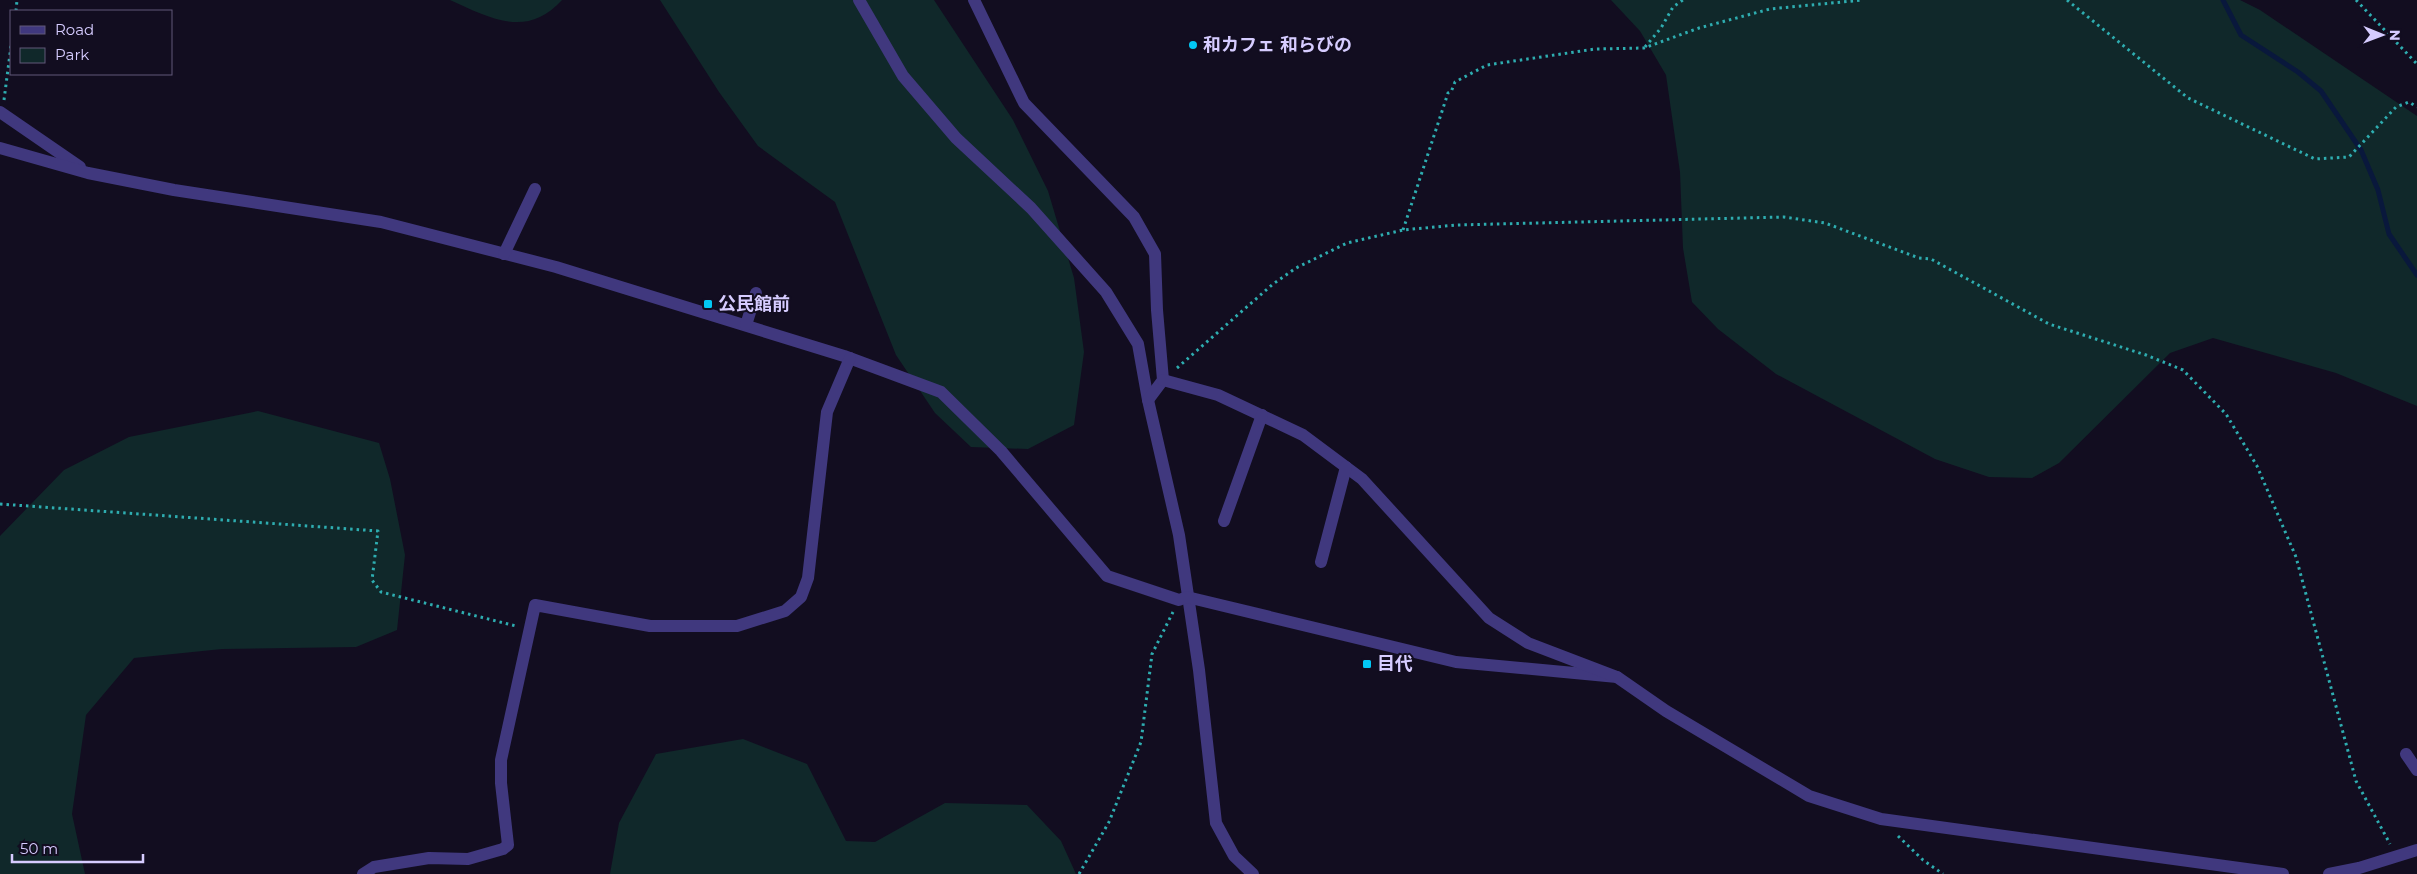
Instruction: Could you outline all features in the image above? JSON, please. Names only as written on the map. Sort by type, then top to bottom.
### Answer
[{"type":"street","points":[[859,0],[903,76],[956,138],[1031,208],[1106,292],[1138,344],[1148,400],[1179,536],[1183,598],[1199,670],[1216,823],[1234,856],[1253,874]]},
{"type":"street","points":[[974,0],[1024,103],[1134,217],[1155,254],[1157,310],[1163,380],[1148,400]]},
{"type":"street","points":[[1,112],[88,173]]},
{"type":"street","points":[[0,148],[88,173],[174,190],[381,222],[556,267],[850,358],[941,392],[1001,451],[1107,576],[1183,598],[1456,662],[1617,677]]},
{"type":"street","points":[[504,254],[535,189]]},
{"type":"street","points":[[746,325],[756,293]]},
{"type":"street","points":[[363,874],[374,867],[429,858],[468,859],[503,849],[508,845],[501,783],[501,760],[528,629],[535,605],[650,626],[737,626],[785,611],[802,597],[808,578],[827,412],[850,358]]},
{"type":"street","points":[[1163,380],[1218,395],[1303,434],[1362,479],[1489,618],[1528,643],[1617,677],[1666,711],[1809,796],[1881,819],[2283,874]]},
{"type":"street","points":[[1224,521],[1262,415]]},
{"type":"street","points":[[1321,562],[1346,467]]},
{"type":"street","points":[[2406,754],[2417,770]]},
{"type":"street","points":[[2329,874],[2360,868],[2417,850]]},
{"type":"path","points":[[1644,48],[1661,28],[1673,7],[1684,0]]},
{"type":"path","points":[[1403,230],[1448,94],[1452,92],[1455,82],[1486,65],[1595,49],[1644,48],[1699,28],[1770,9],[1863,0]]},
{"type":"path","points":[[2067,0],[2188,98],[2314,159],[2349,157],[2396,107],[2409,102],[2417,107]]},
{"type":"path","points":[[2356,0],[2417,64]]},
{"type":"path","points":[[1,112],[10,53]]},
{"type":"path","points":[[1163,380],[1273,284],[1296,268],[1347,243],[1403,230],[1456,225],[1784,217],[1825,223],[1919,258],[1930,259],[2049,324],[2146,355],[2183,370],[2226,414],[2257,466],[2296,557],[2356,781],[2396,856]]},
{"type":"path","points":[[0,504],[378,531],[372,580],[381,592],[528,629]]},
{"type":"path","points":[[1079,874],[1109,822],[1141,742],[1152,654],[1183,598]]},
{"type":"path","points":[[1881,819],[1923,860],[1943,874]]},
{"type":"green space","points":[[450,0],[562,0],[549,12],[535,19],[522,22],[494,18]]},
{"type":"green space","points":[[660,0],[934,0],[1013,120],[1048,191],[1074,278],[1084,352],[1074,425],[1028,449],[971,447],[935,413],[896,355],[835,202],[758,146],[719,92]]},
{"type":"green space","points":[[1611,0],[2240,0],[2260,10],[2417,116],[2417,406],[2336,373],[2213,338],[2170,353],[2059,463],[2032,478],[1989,477],[1935,459],[1776,374],[1718,329],[1692,302],[1683,248],[1680,172],[1666,75],[1640,31]]},
{"type":"green space","points":[[258,411],[379,443],[390,479],[405,555],[397,630],[356,647],[222,649],[134,658],[86,715],[72,814],[85,874],[0,874],[0,536],[64,470],[129,437]]},
{"type":"green space","points":[[743,739],[807,764],[846,841],[875,842],[945,803],[1027,805],[1061,841],[1076,874],[610,874],[619,823],[656,754]]},
{"type":"waterway","points":[[2223,0],[2241,35],[2298,72],[2321,91],[2361,150],[2378,190],[2389,234],[2417,275]]},
{"type":"place","name":"和カフェ 和らびの","points":[[1193,45]]},
{"type":"place","name":"公民館前","points":[[708,304]]},
{"type":"place","name":"目代","points":[[1367,664]]}]
